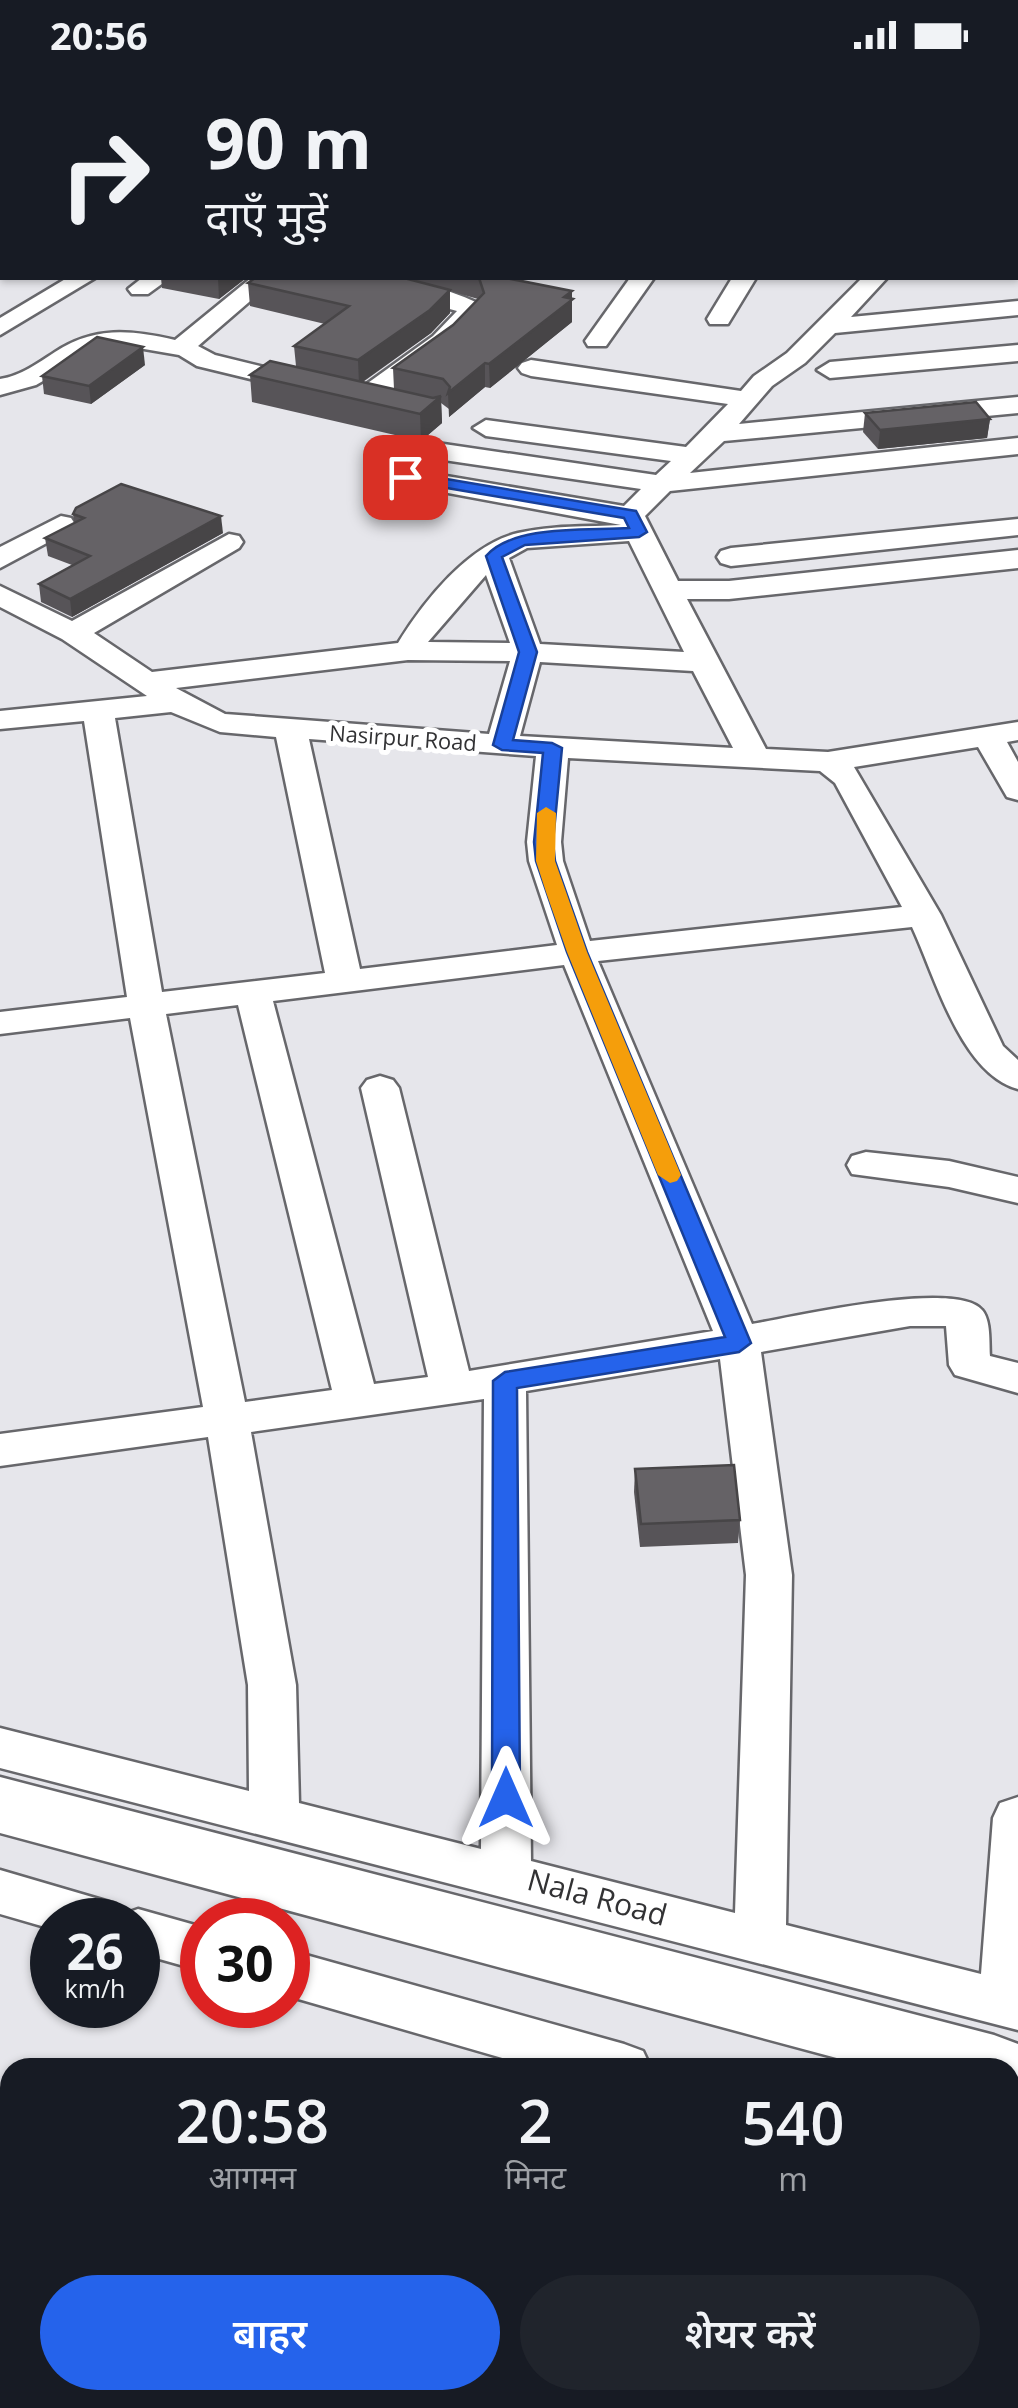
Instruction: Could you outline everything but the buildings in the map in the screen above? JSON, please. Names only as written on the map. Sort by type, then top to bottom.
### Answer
[{"type":"street","points":[[446,70],[454,70]]},
{"type":"street","points":[[0,328],[80,280]]},
{"type":"street","points":[[186,350],[186,342],[194,334],[262,280]]},
{"type":"street","points":[[346,394],[442,341],[469,314],[469,308],[452,300],[371,280]]},
{"type":"street","points":[[597,341],[641,280]]},
{"type":"street","points":[[719,319],[743,280]]},
{"type":"street","points":[[408,651],[435,610],[506,545],[635,523],[662,484],[716,434],[745,399],[829,326],[873,280]]},
{"type":"street","points":[[829,326],[1018,308]]},
{"type":"street","points":[[0,388],[33,379],[98,340],[113,338],[186,350],[206,361],[399,406]]},
{"type":"street","points":[[830,370],[1018,353]]},
{"type":"street","points":[[531,368],[745,399]]},
{"type":"street","points":[[716,434],[1018,405]]},
{"type":"street","points":[[486,428],[692,456]]},
{"type":"street","points":[[437,451],[662,484],[1018,446]]},
{"type":"street","points":[[405,477],[635,523]]},
{"type":"street","points":[[635,523],[755,759]]},
{"type":"street","points":[[0,559],[61,524]]},
{"type":"street","points":[[731,557],[1018,526]]},
{"type":"street","points":[[0,528],[28,543]]},
{"type":"street","points":[[73,633],[229,542]]},
{"type":"street","points":[[494,556],[528,652],[502,745]]},
{"type":"street","points":[[668,590],[728,590],[1018,559]]},
{"type":"street","name":"Nasirpur Road","points":[[0,596],[73,633],[175,702],[220,723],[502,745],[828,762],[1002,732]]},
{"type":"street","points":[[146,682],[408,651],[528,652],[704,662]]},
{"type":"street","points":[[0,720],[175,702]]},
{"type":"street","points":[[98,710],[146,1005],[226,1420],[272,1685],[274,1815]]},
{"type":"street","points":[[291,730],[344,980]]},
{"type":"street","points":[[1002,732],[1018,790]]},
{"type":"street","points":[[552,748],[544,842],[546,861],[577,952],[739,1343],[769,1575],[760,1941]]},
{"type":"street","points":[[828,762],[848,778],[924,916],[986,1049],[1018,1078]]},
{"type":"street","points":[[0,1023],[577,952],[924,916]]},
{"type":"street","points":[[253,992],[357,1404]]},
{"type":"street","points":[[380,1088],[452,1389]]},
{"type":"street","points":[[866,1165],[949,1174],[1018,1190]]},
{"type":"street","points":[[0,1450],[357,1404],[910,1312],[955,1312],[966,1317],[966,1358],[970,1365],[1018,1378]]},
{"type":"street","points":[[505,1381],[506,1874]]},
{"type":"street","name":"Nala Road","points":[[0,1748],[760,1941],[1007,2037]]},
{"type":"street","points":[[0,1806],[709,1992],[1007,2037],[1018,1818]]},
{"type":"street","points":[[0,1892],[30,1901]]},
{"type":"street","points":[[310,1981],[495,2049],[556,2058]]},
{"type":"slow traffic","points":[[546,813],[546,861],[556,892],[670,1175]]},
{"type":"route","points":[[405,477],[630,514],[639,532],[523,540],[506,545],[494,556],[528,652],[502,745],[552,748],[544,842],[546,861],[577,952],[739,1343],[505,1381],[506,1798]]}]
